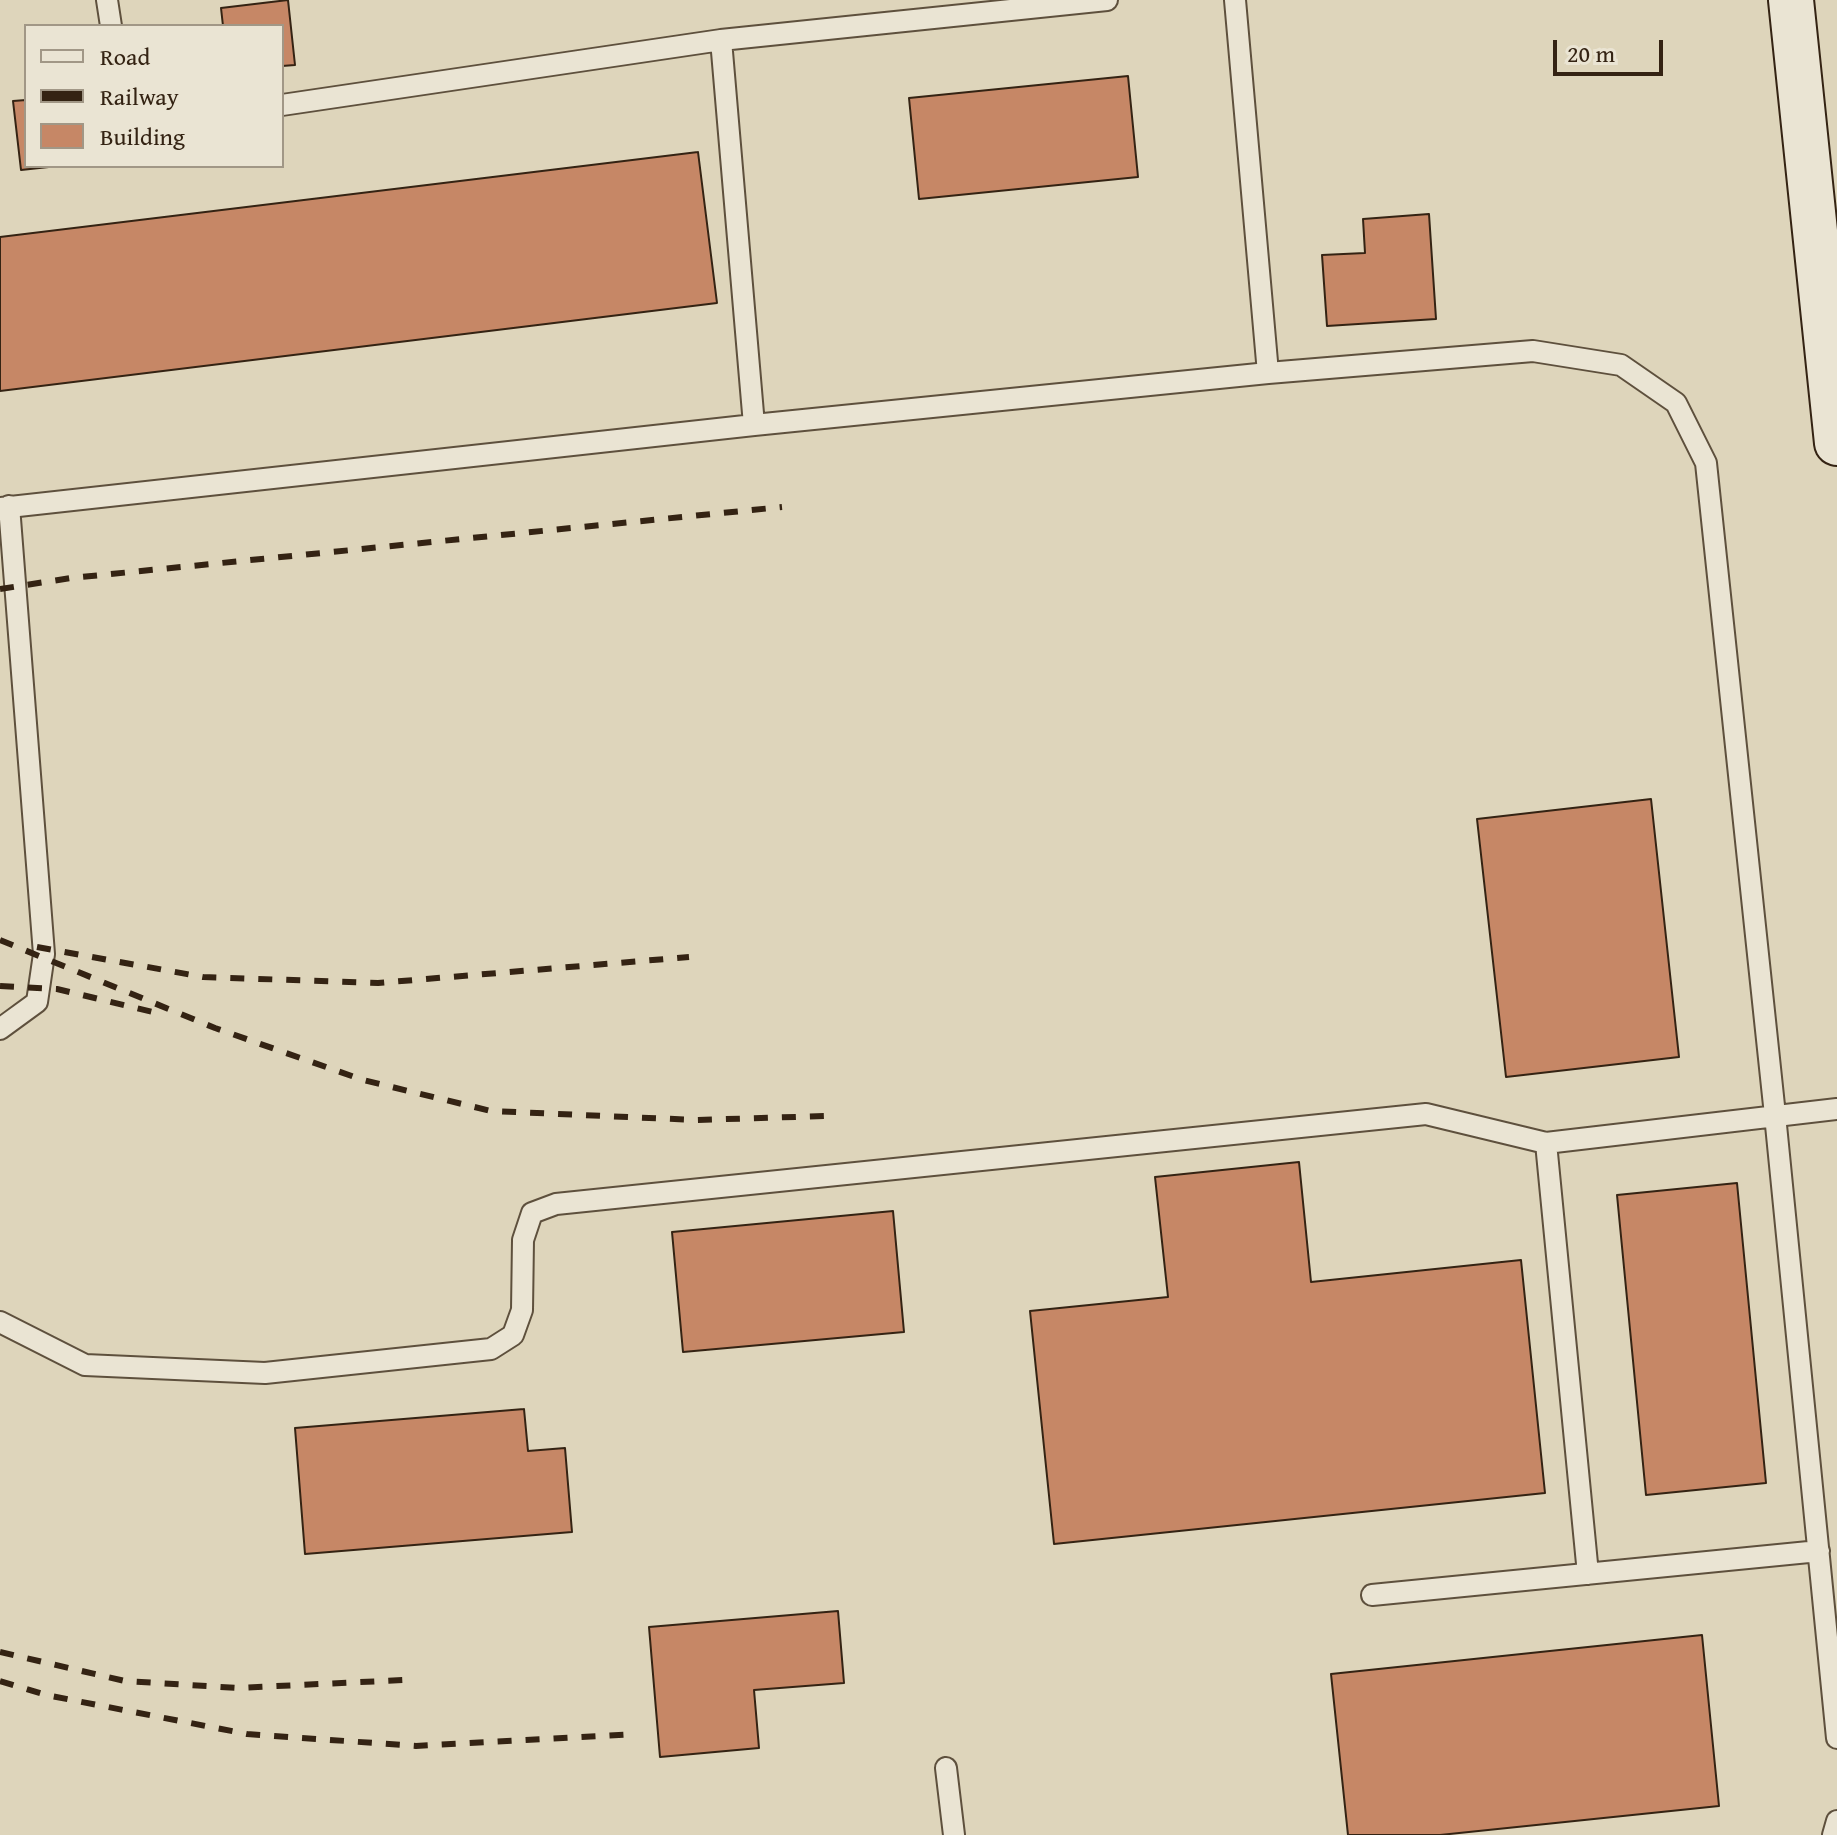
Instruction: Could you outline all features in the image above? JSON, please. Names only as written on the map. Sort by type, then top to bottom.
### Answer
[{"type":"main road","points":[[1791,0],[1824,194],[1837,443]]},
{"type":"lane","points":[[107,0],[111,24]]},
{"type":"lane","points":[[284,105],[721,40],[1107,0]]},
{"type":"lane","points":[[1235,0],[1268,373]]},
{"type":"lane","points":[[721,40],[754,425]]},
{"type":"lane","points":[[0,1029],[37,1002],[44,954],[4,507],[754,425],[1268,373],[1533,351],[1621,365],[1676,403],[1706,463],[1837,1738]]},
{"type":"lane","points":[[0,1322],[85,1365],[265,1373],[491,1349],[513,1335],[522,1310],[523,1240],[532,1213],[556,1204],[1426,1114],[1546,1143],[1837,1109]]},
{"type":"lane","points":[[1546,1143],[1588,1574]]},
{"type":"lane","points":[[1372,1595],[1819,1551]]},
{"type":"lane","points":[[946,1768],[954,1835]]},
{"type":"lane","points":[[1833,1835],[1837,1821]]},
{"type":"building","points":[[288,0],[295,65],[284,66],[284,24],[223,24],[221,8]]},
{"type":"building","points":[[1128,76],[1138,177],[919,199],[909,98]]},
{"type":"building","points":[[24,100],[24,168],[40,168],[21,170],[13,101]]},
{"type":"building","points":[[698,152],[717,303],[0,391],[0,237]]},
{"type":"building","points":[[1429,214],[1436,319],[1327,326],[1322,255],[1365,253],[1363,219]]},
{"type":"building","points":[[1651,799],[1679,1057],[1506,1077],[1477,819]]},
{"type":"building","points":[[1299,1162],[1311,1282],[1521,1260],[1545,1493],[1054,1544],[1030,1311],[1168,1297],[1155,1177]]},
{"type":"building","points":[[1737,1183],[1766,1483],[1646,1495],[1617,1195]]},
{"type":"building","points":[[893,1211],[904,1332],[683,1352],[672,1232]]},
{"type":"building","points":[[524,1409],[528,1451],[565,1448],[572,1532],[305,1554],[295,1428]]},
{"type":"building","points":[[838,1611],[844,1683],[754,1690],[759,1748],[660,1757],[649,1627]]},
{"type":"building","points":[[1702,1635],[1719,1806],[1440,1835],[1348,1835],[1331,1674]]},
{"type":"railway","points":[[0,589],[71,578],[782,507]]},
{"type":"railway","points":[[0,940],[215,1028],[363,1080],[491,1111],[696,1120],[824,1116]]},
{"type":"railway","points":[[37,947],[203,977],[378,983],[689,957]]},
{"type":"railway","points":[[0,986],[57,989],[153,1012]]},
{"type":"railway","points":[[0,1652],[125,1681],[237,1688],[403,1680]]},
{"type":"railway","points":[[0,1681],[46,1695],[247,1734],[416,1746],[636,1734]]}]
